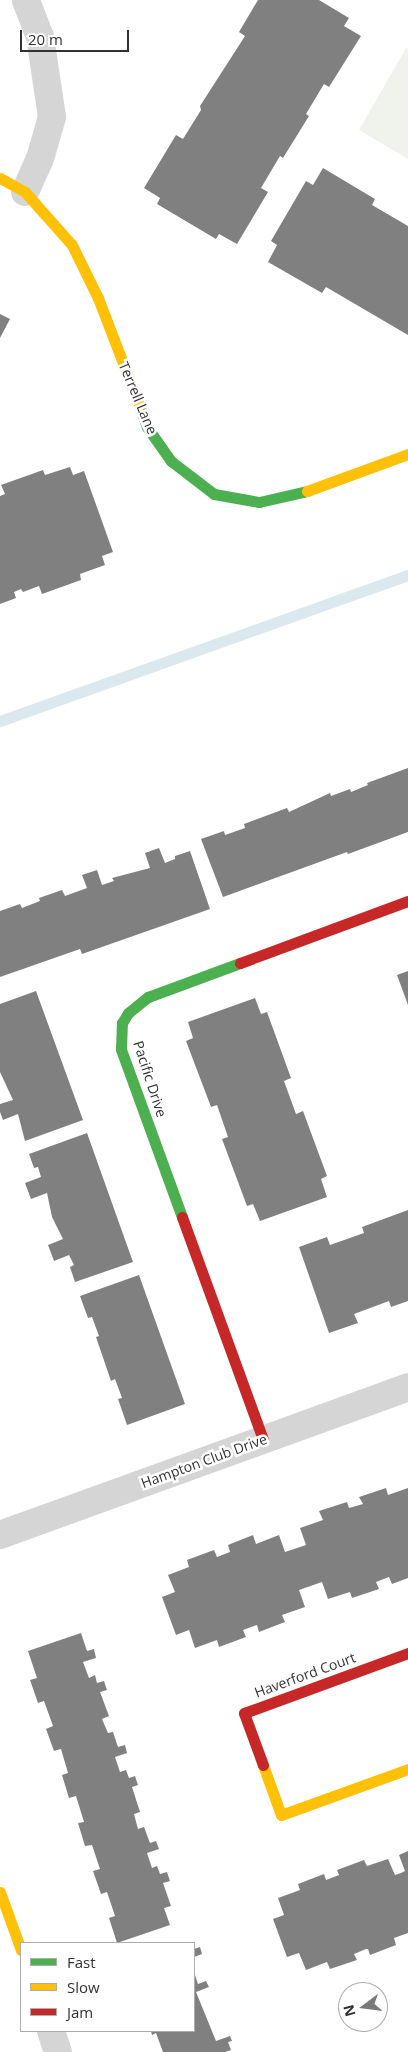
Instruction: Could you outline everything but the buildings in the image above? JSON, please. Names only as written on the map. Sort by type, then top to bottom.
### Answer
[{"type":"street","points":[[25,192],[40,159],[52,117],[40,37],[26,0]]},
{"type":"street","name":"Terrell Lane","points":[[0,178],[25,192],[72,245],[98,298],[147,427],[171,461],[214,494],[259,502],[304,492],[408,454]]},
{"type":"street","name":"Pacific Drive","points":[[263,1440],[121,1049],[122,1023],[128,1013],[148,997],[408,901]]},
{"type":"street","name":"Hampton Club Drive","points":[[0,1535],[408,1387]]},
{"type":"street","name":"Haverford Court","points":[[408,1653],[244,1713],[281,1815],[408,1769]]},
{"type":"street","points":[[0,1892],[20,1947]]},
{"type":"street","points":[[51,2032],[58,2052]]},
{"type":"shaded area","points":[[406,48],[408,49],[408,159],[359,130]]},
{"type":"waterway","points":[[0,721],[408,575]]},
{"type":"traffic: fast","points":[[139,405],[147,427],[171,461],[214,494],[259,502],[307,491]]},
{"type":"traffic: fast","points":[[182,1217],[121,1049],[122,1023],[128,1013],[148,997],[240,963]]},
{"type":"traffic: slow","points":[[0,178],[25,192],[72,245],[98,298],[139,405]]},
{"type":"traffic: slow","points":[[307,491],[408,454]]},
{"type":"traffic: slow","points":[[263,1765],[281,1815],[408,1769]]},
{"type":"traffic: slow","points":[[0,1892],[20,1947]]},
{"type":"traffic: jam","points":[[240,963],[408,901]]},
{"type":"traffic: jam","points":[[182,1217],[263,1440]]},
{"type":"traffic: jam","points":[[263,1765],[244,1713],[408,1653]]}]
